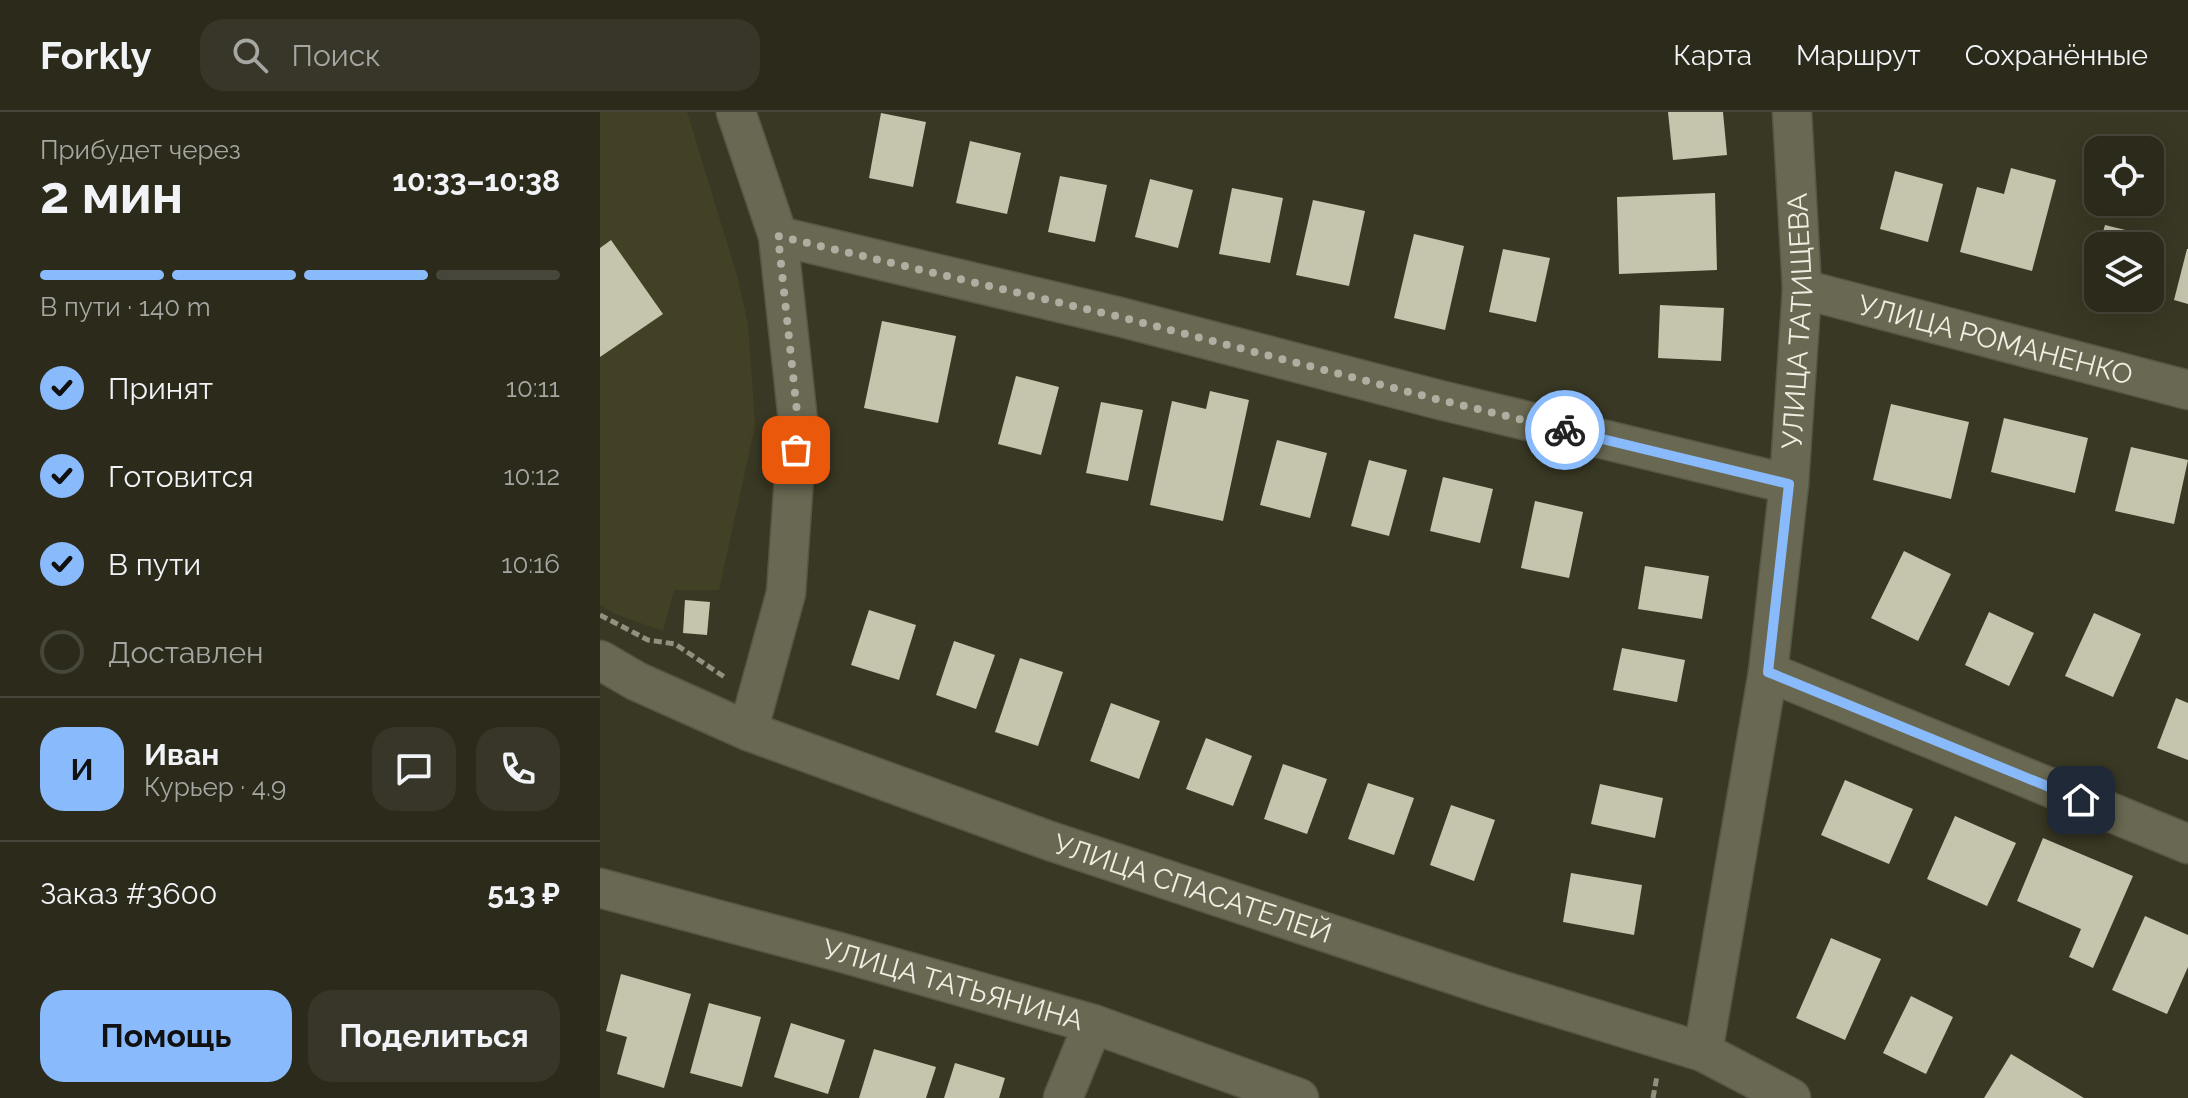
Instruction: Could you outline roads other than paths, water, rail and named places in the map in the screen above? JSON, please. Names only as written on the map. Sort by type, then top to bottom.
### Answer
[{"type":"street","points":[[736,112],[778,236],[798,421],[786,593],[752,714]]},
{"type":"street","name":"УЛИЦА ТАТИЩЕВА","points":[[1703,1052],[1768,672],[1789,484],[1802,289],[1792,112]]},
{"type":"street","points":[[778,236],[1120,317],[1440,400],[1789,484]]},
{"type":"street","name":"УЛИЦА РОМАНЕНКО","points":[[1802,289],[2188,390]]},
{"type":"street","name":"УЛИЦА СПАСАТЕЛЕЙ","points":[[600,660],[636,681],[752,714],[1065,846],[1494,988],[1703,1052],[1791,1098]]},
{"type":"street","points":[[1768,672],[2188,844]]},
{"type":"street","name":"УЛИЦА ТАТЬЯНИНА","points":[[600,888],[1093,1024],[1299,1098]]},
{"type":"street","points":[[1063,1098],[1093,1024]]}]
